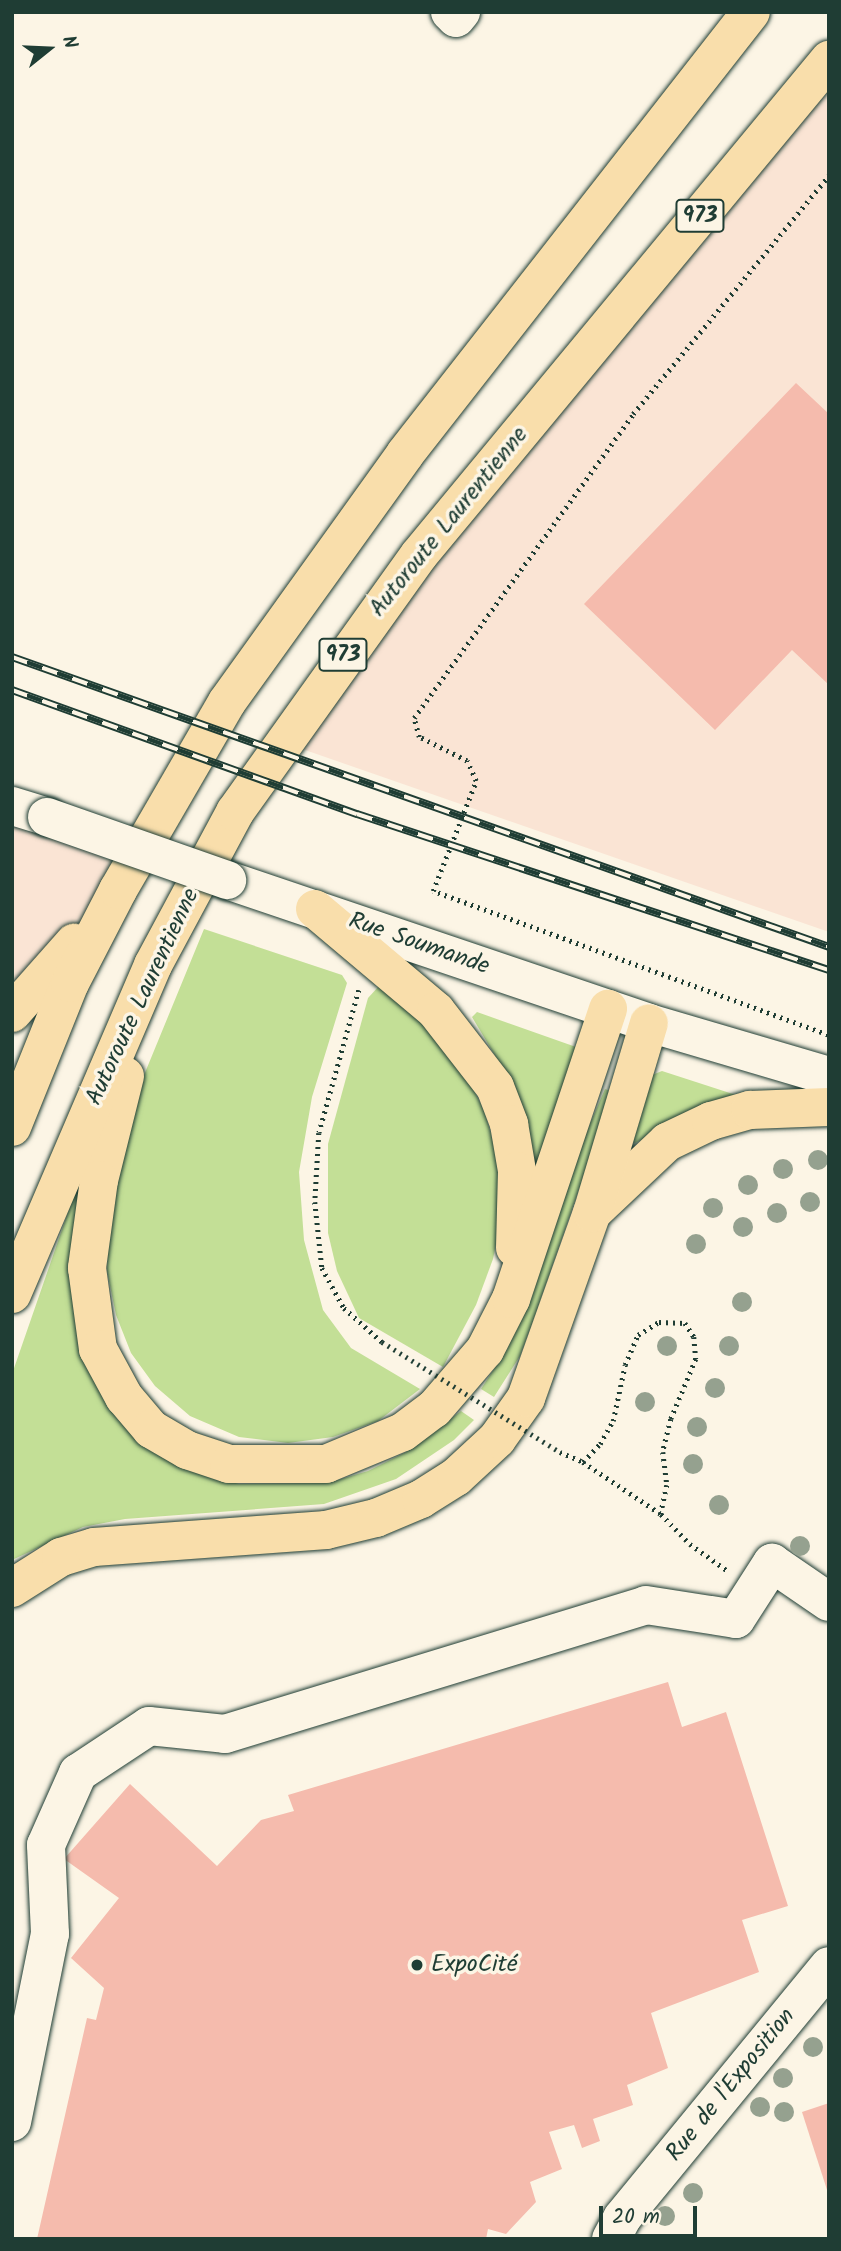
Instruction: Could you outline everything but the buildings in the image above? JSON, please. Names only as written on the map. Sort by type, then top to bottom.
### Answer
[{"type":"highway","name":"973","points":[[12,1126],[70,983],[118,890],[227,702],[405,454],[751,12]]},
{"type":"highway","name":"Autoroute Laurentienne","points":[[12,1294],[153,965],[235,812],[341,658],[419,555],[829,60]]},
{"type":"highway","points":[[12,1013],[118,890]]},
{"type":"highway","points":[[315,909],[436,1011],[495,1087],[509,1124],[517,1171],[511,1299]]},
{"type":"highway","points":[[153,965],[99,1181],[87,1268],[98,1349],[124,1397],[151,1429],[187,1450],[229,1464],[278,1467],[326,1464],[369,1449],[403,1432],[452,1390],[485,1350],[511,1299],[608,1009]]},
{"type":"highway","points":[[12,1588],[61,1557],[94,1547],[326,1530],[376,1518],[433,1492],[497,1438],[526,1398],[592,1213],[649,1023]]},
{"type":"highway","points":[[592,1213],[667,1142],[711,1121],[750,1110],[829,1107]]},
{"type":"street","points":[[450,12],[456,18],[461,12]]},
{"type":"street","name":"Rue Soumande","points":[[30,812],[649,1023],[829,1076]]},
{"type":"street","points":[[12,2122],[50,1934],[46,1845],[78,1773],[149,1726],[225,1734],[646,1605],[736,1619],[757,1592],[772,1563],[829,1602]]},
{"type":"street","name":"Rue de l'Exposition","points":[[611,2239],[622,2218],[829,1966]]},
{"type":"path","points":[[829,175],[633,414],[414,718],[419,737],[467,761],[476,781],[433,891],[829,1035]]},
{"type":"path","points":[[360,986],[319,1133],[315,1202],[322,1268],[344,1308],[382,1342],[559,1452],[583,1462],[662,1514],[690,1544],[757,1592]]},
{"type":"path","points":[[583,1462],[613,1421],[625,1365],[638,1335],[659,1322],[685,1323],[694,1337],[696,1359],[671,1419],[663,1452],[667,1485],[662,1514]]},
{"type":"shaded area","points":[[829,60],[829,932],[282,742]]},
{"type":"shaded area","points":[[12,806],[133,848],[118,890],[12,1013]]},
{"type":"green space","points":[[204,929],[342,975],[347,983],[312,1097],[299,1172],[304,1240],[323,1310],[351,1348],[420,1389],[378,1421],[333,1437],[288,1443],[239,1437],[190,1416],[155,1386],[131,1353],[116,1315],[107,1271],[109,1220],[142,1080]]},
{"type":"green space","points":[[379,986],[421,1017],[458,1060],[484,1110],[498,1158],[503,1210],[493,1259],[476,1305],[443,1367],[359,1318],[337,1271],[328,1233],[328,1144],[368,998]]},
{"type":"green space","points":[[477,1012],[576,1047],[537,1174],[506,1074],[472,1017]]},
{"type":"green space","points":[[662,1071],[736,1095],[635,1143],[629,1139],[652,1075]]},
{"type":"green space","points":[[605,1089],[613,1092],[532,1324],[520,1356],[494,1397],[481,1389],[507,1349],[528,1300],[570,1170]]},
{"type":"green space","points":[[83,1169],[75,1322],[195,1471],[239,1484],[327,1483],[368,1471],[406,1452],[461,1411],[474,1420],[454,1440],[396,1479],[324,1504],[125,1519],[83,1527],[12,1560],[12,1374]]},
{"type":"railway","points":[[12,657],[829,947]]},
{"type":"railway","points":[[12,690],[357,814],[829,970]]},
{"type":"place","name":"ExpoCité","points":[[417,1965]]}]
